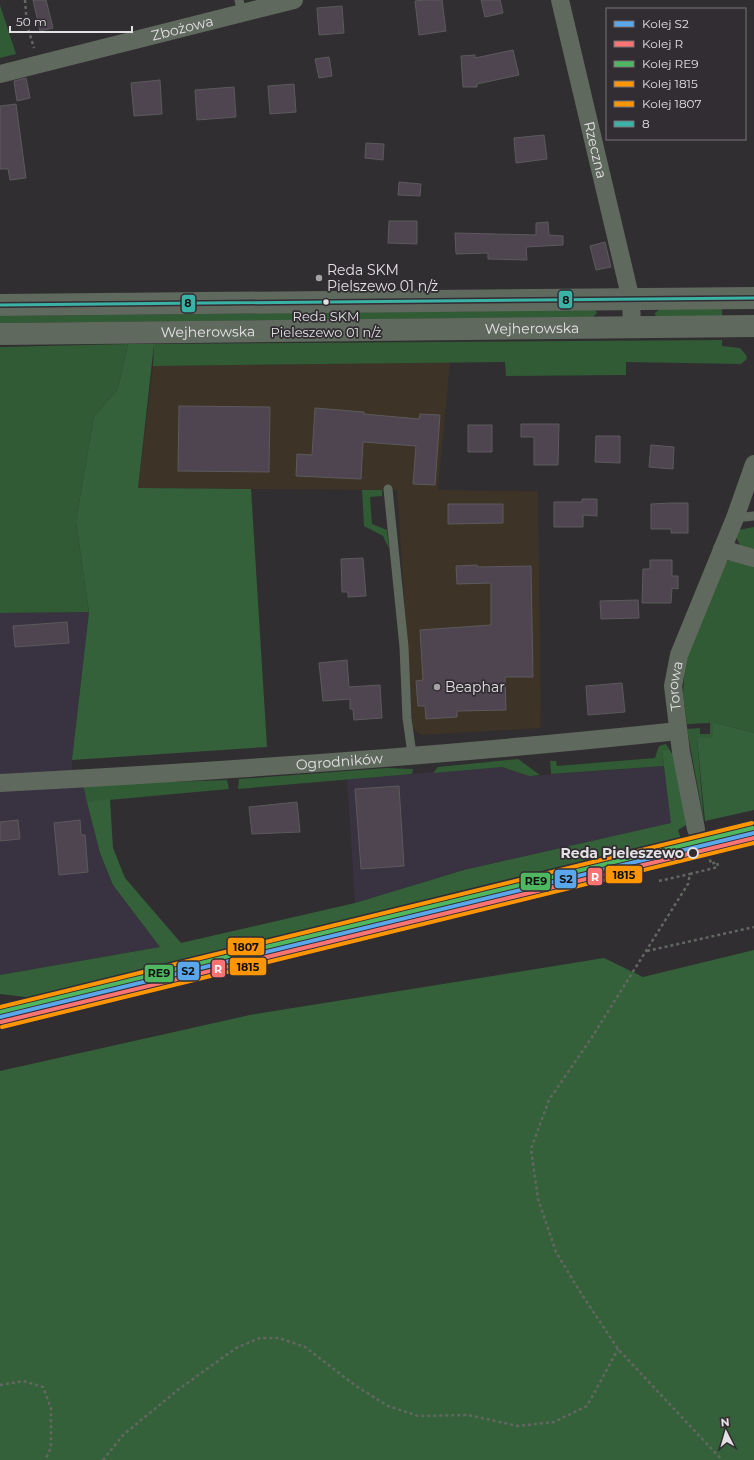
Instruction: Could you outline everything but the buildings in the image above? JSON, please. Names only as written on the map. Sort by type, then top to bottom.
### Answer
[{"type":"main road","name":"Wejherowska","points":[[0,305],[754,298]]},
{"type":"main road","name":"Wejherowska","points":[[0,334],[754,326]]},
{"type":"street","name":"Zbożowa","points":[[0,74],[240,6],[294,0]]},
{"type":"street","name":"Rzeczna","points":[[560,0],[631,300]]},
{"type":"street","points":[[631,300],[632,327]]},
{"type":"street","name":"Torowa","points":[[702,833],[678,731],[673,686],[679,655],[735,518],[754,464]]},
{"type":"street","points":[[722,550],[754,558]]},
{"type":"street","name":"Ogrodników","points":[[0,783],[278,767],[412,754],[543,745],[678,731]]},
{"type":"lane","points":[[388,489],[404,647],[407,718],[412,754]]},
{"type":"lane","points":[[735,518],[754,516]]},
{"type":"path","points":[[25,0],[26,25],[39,64]]},
{"type":"path","points":[[659,881],[718,867],[717,862],[712,864],[702,833],[731,826]]},
{"type":"path","points":[[690,874],[688,884],[647,951],[592,1037],[549,1100],[531,1149],[538,1199],[556,1252],[618,1349],[722,1460]]},
{"type":"path","points":[[647,951],[754,927]]},
{"type":"path","points":[[103,1460],[123,1435],[179,1389],[236,1348],[260,1338],[279,1338],[305,1347],[356,1386],[388,1406],[418,1416],[468,1415],[518,1426],[554,1422],[587,1406],[618,1349]]},
{"type":"path","points":[[0,1385],[23,1381],[43,1386],[51,1408],[51,1448],[45,1460]]},
{"type":"shaded area","points":[[450,362],[438,490],[538,491],[541,728],[422,735],[413,728],[397,490],[138,488],[153,366]]},
{"type":"shaded area","points":[[89,612],[72,760],[73,785],[83,785],[100,853],[113,885],[160,947],[0,975],[0,613]]},
{"type":"shaded area","points":[[664,766],[672,823],[464,870],[355,903],[347,779],[502,767],[529,776]]},
{"type":"green space","points":[[0,5],[16,54],[0,58]]},
{"type":"green space","points":[[722,308],[722,317],[659,317],[655,315],[655,313],[660,309]]},
{"type":"green space","points":[[595,310],[597,313],[593,317],[0,323],[0,316]]},
{"type":"green space","points":[[722,340],[722,346],[740,348],[746,355],[747,359],[741,364],[626,362],[626,375],[506,376],[505,362],[153,366],[154,344]]},
{"type":"green space","points":[[128,344],[118,389],[94,416],[76,521],[89,612],[0,613],[0,347]]},
{"type":"green space","points":[[128,344],[154,344],[138,488],[251,489],[267,747],[72,760],[89,612],[76,521],[94,416],[118,389]]},
{"type":"green space","points":[[362,490],[382,490],[382,496],[370,497],[372,524],[387,530],[389,549],[383,536],[364,526]]},
{"type":"green space","points":[[754,527],[754,549],[740,545],[736,537],[738,530]]},
{"type":"green space","points":[[734,559],[754,563],[754,733],[713,722],[713,738],[697,738],[704,821],[687,729],[700,728],[700,734],[710,734],[710,723],[687,724],[683,694],[685,662],[724,562]]},
{"type":"green space","points":[[713,722],[754,733],[754,810],[705,821],[697,738],[713,738]]},
{"type":"green space","points":[[666,744],[669,749],[662,750],[664,766],[551,774],[550,761],[556,761],[557,766],[655,758],[659,746]]},
{"type":"green space","points":[[669,749],[676,760],[686,825],[678,830],[681,839],[438,900],[34,998],[0,994],[0,975],[160,947],[113,885],[100,853],[87,802],[110,799],[113,848],[125,878],[181,943],[355,903],[464,870],[671,823],[662,750]]},
{"type":"green space","points":[[518,759],[540,775],[529,776],[502,767],[433,773],[438,767]]},
{"type":"green space","points":[[387,768],[413,769],[412,774],[238,789],[239,779]]},
{"type":"green space","points":[[227,780],[229,789],[87,802],[83,785]]},
{"type":"green space","points":[[754,950],[754,1460],[0,1460],[0,1071],[250,1015],[604,958],[643,977]]},
{"type":"rail line","name":"1807","points":[[0,1007],[752,823]]},
{"type":"rail line","name":"RE9","points":[[0,1012],[753,828]]},
{"type":"rail line","name":"S2","points":[[0,1017],[754,833]]},
{"type":"rail line","name":"R","points":[[1,1022],[754,838]]},
{"type":"rail line","name":"1815","points":[[2,1027],[754,843]]},
{"type":"transit line","name":"8","points":[[0,305],[754,298]]},
{"type":"place","name":"Reda SKM Pielszewo 01 n/ż","points":[[319,278]]},
{"type":"place","name":"Reda SKM Pieleszewo 01 n/ż","points":[[326,302]]},
{"type":"place","name":"Beaphar","points":[[437,687]]},
{"type":"place","name":"Reda Pieleszewo","points":[[693,853]]}]
